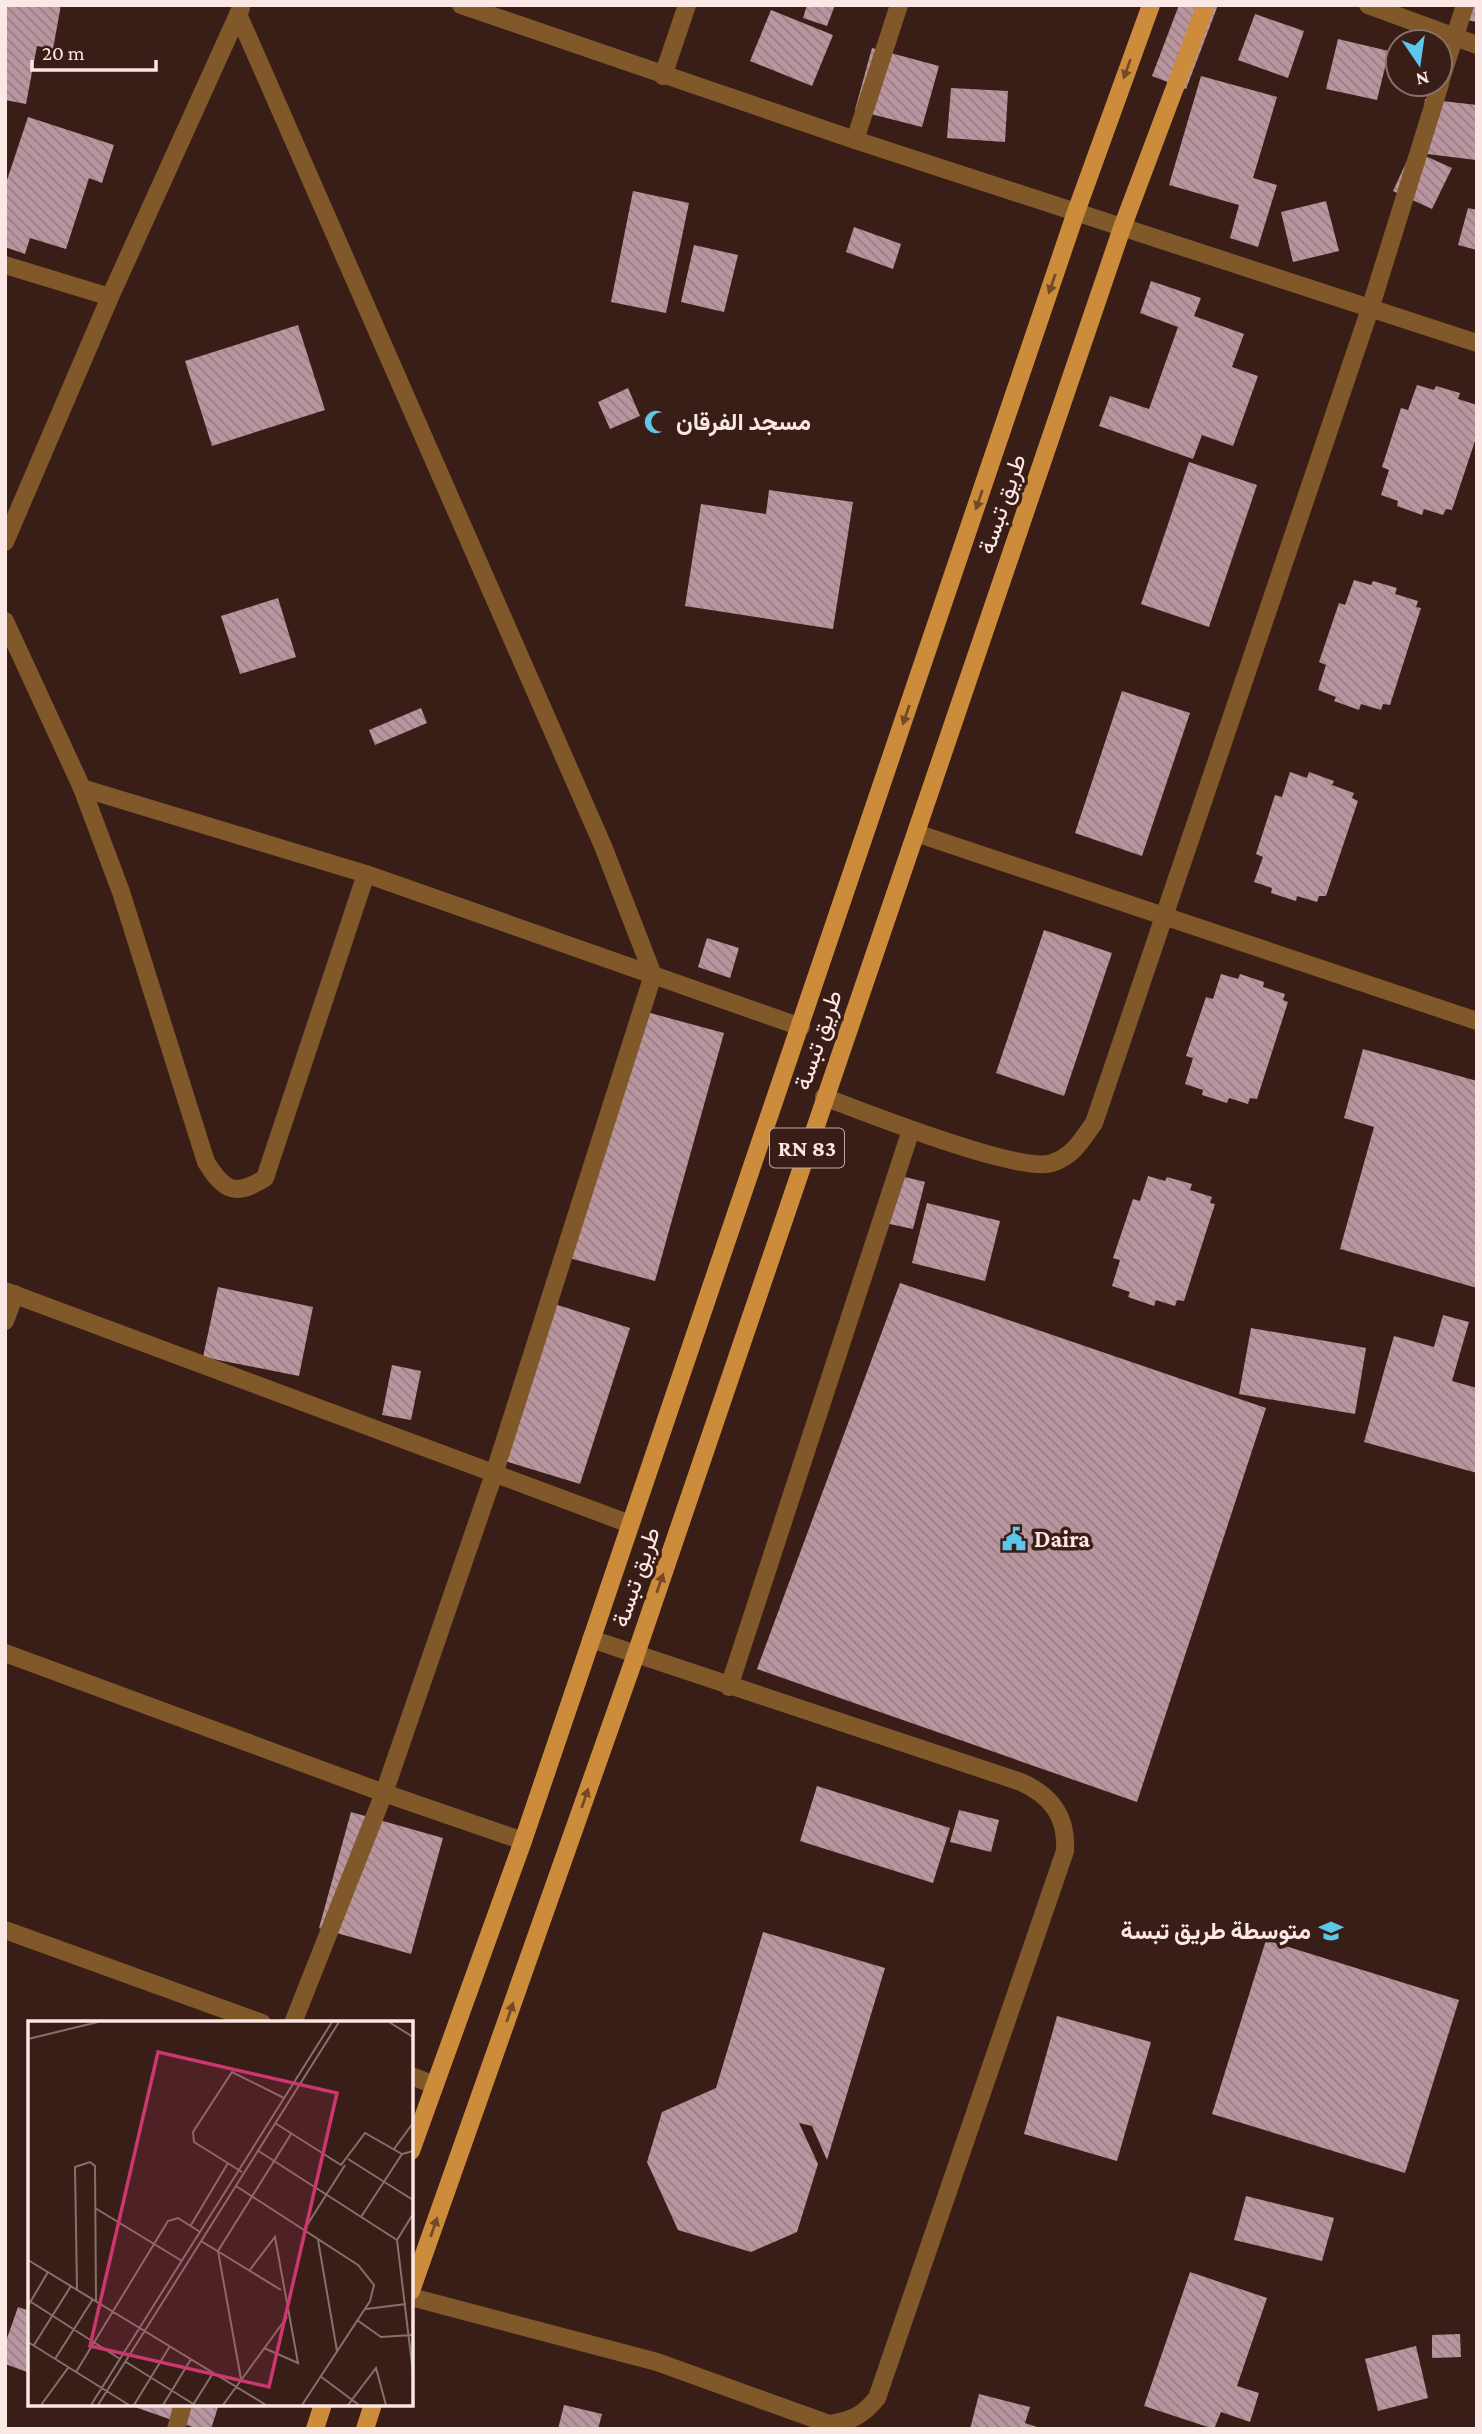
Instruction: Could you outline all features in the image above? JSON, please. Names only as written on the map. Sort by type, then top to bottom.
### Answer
[{"type":"main road","name":"طريق تبسة","points":[[413,2146],[523,1841],[1076,212],[1151,5]]},
{"type":"main road","name":"طريق تبسة","points":[[413,2285],[636,1654],[1122,228],[1206,5]]},
{"type":"main road","points":[[315,2429],[322,2406]]},
{"type":"main road","points":[[365,2429],[372,2406]]},
{"type":"street","points":[[663,75],[687,5]]},
{"type":"street","points":[[855,139],[899,5]]},
{"type":"street","points":[[1368,5],[1430,28]]},
{"type":"street","points":[[1465,5],[1454,37],[1477,45]]},
{"type":"street","points":[[468,6],[663,75],[1477,343]]},
{"type":"street","points":[[5,542],[110,297],[240,10]]},
{"type":"street","points":[[240,10],[603,846],[653,975],[495,1471],[384,1793],[294,2021]]},
{"type":"street","points":[[824,1097],[911,1130],[1027,1164],[1049,1164],[1070,1155],[1094,1123],[1166,918],[1371,306],[1435,98]]},
{"type":"street","points":[[5,265],[110,297]]},
{"type":"street","points":[[5,621],[82,788],[160,1010],[206,1162],[218,1182],[230,1188],[248,1189],[265,1178],[366,874]]},
{"type":"street","points":[[82,788],[366,874],[801,1027]]},
{"type":"street","points":[[916,832],[1477,1021]]},
{"type":"street","points":[[729,1687],[911,1130]]},
{"type":"street","points":[[5,1321],[10,1292],[495,1471],[630,1524]]},
{"type":"street","points":[[413,2298],[657,2362],[829,2424],[848,2422],[865,2413],[877,2398],[1061,1865],[1066,1836],[1063,1822],[1047,1797],[1021,1782],[591,1639]]},
{"type":"street","points":[[5,1653],[384,1793],[523,1841]]},
{"type":"street","points":[[5,1930],[256,2021]]},
{"type":"street","points":[[413,2077],[435,2085]]},
{"type":"street","points":[[176,2429],[182,2406]]},
{"type":"building","points":[[5,5],[61,5],[53,49],[37,46],[26,104],[5,100]]},
{"type":"building","points":[[807,5],[835,5],[827,26],[803,18]]},
{"type":"building","points":[[1179,5],[1218,5],[1186,89],[1152,76]]},
{"type":"building","points":[[1469,5],[1477,5],[1477,22],[1466,20]]},
{"type":"building","points":[[771,10],[833,35],[812,86],[750,61]]},
{"type":"building","points":[[1255,14],[1304,31],[1288,78],[1238,60]]},
{"type":"building","points":[[1338,39],[1384,50],[1384,71],[1377,100],[1326,89]]},
{"type":"building","points":[[872,48],[939,66],[922,127],[855,110]]},
{"type":"building","points":[[1201,76],[1277,97],[1253,178],[1277,185],[1258,247],[1230,238],[1239,205],[1169,185]]},
{"type":"building","points":[[951,88],[1008,91],[1005,142],[947,138]]},
{"type":"building","points":[[1425,99],[1477,105],[1476,160],[1419,153]]},
{"type":"building","points":[[28,117],[114,145],[102,183],[89,178],[66,249],[30,238],[25,254],[5,247],[5,186]]},
{"type":"building","points":[[1412,150],[1452,168],[1432,209],[1393,191]]},
{"type":"building","points":[[633,191],[689,203],[666,313],[611,302]]},
{"type":"building","points":[[1326,201],[1339,251],[1293,262],[1281,212]]},
{"type":"building","points":[[1468,208],[1477,210],[1477,250],[1458,245]]},
{"type":"building","points":[[854,227],[901,244],[893,269],[846,252]]},
{"type":"building","points":[[694,245],[738,255],[724,312],[681,302]]},
{"type":"building","points":[[1151,281],[1201,298],[1194,316],[1244,334],[1232,367],[1258,376],[1233,446],[1202,435],[1193,459],[1099,426],[1110,396],[1149,409],[1178,327],[1140,313]]},
{"type":"building","points":[[298,325],[325,410],[212,446],[185,361]]},
{"type":"building","points":[[1417,385],[1434,390],[1436,386],[1460,393],[1458,399],[1477,405],[1477,435],[1452,510],[1446,509],[1443,515],[1424,509],[1422,515],[1397,506],[1398,501],[1381,495],[1389,470],[1382,467],[1401,408],[1408,410]]},
{"type":"building","points":[[628,388],[640,416],[610,429],[598,402]]},
{"type":"building","points":[[1189,462],[1257,485],[1209,627],[1141,604]]},
{"type":"building","points":[[769,490],[853,502],[833,629],[685,606],[701,504],[766,514]]},
{"type":"building","points":[[1354,580],[1371,585],[1373,581],[1397,588],[1395,594],[1418,601],[1416,607],[1421,608],[1390,705],[1383,704],[1381,710],[1361,704],[1359,710],[1334,701],[1336,697],[1318,690],[1326,665],[1319,662],[1339,603],[1345,605]]},
{"type":"building","points":[[278,598],[296,657],[240,674],[221,616]]},
{"type":"building","points":[[1122,691],[1190,713],[1142,856],[1075,833]]},
{"type":"building","points":[[421,708],[427,723],[375,745],[369,730]]},
{"type":"building","points":[[1290,772],[1307,778],[1309,772],[1334,781],[1332,785],[1354,793],[1352,798],[1358,801],[1326,896],[1319,896],[1317,902],[1297,896],[1296,901],[1271,893],[1272,888],[1254,882],[1263,857],[1256,854],[1275,795],[1282,797]]},
{"type":"building","points":[[1044,930],[1112,953],[1064,1096],[996,1073]]},
{"type":"building","points":[[707,938],[739,948],[730,978],[698,967]]},
{"type":"building","points":[[1221,974],[1238,979],[1240,974],[1264,982],[1263,987],[1285,994],[1283,1000],[1288,1002],[1257,1099],[1250,1098],[1248,1104],[1229,1098],[1227,1103],[1202,1095],[1203,1090],[1185,1084],[1193,1058],[1186,1056],[1206,997],[1213,999]]},
{"type":"building","points":[[639,1010],[724,1033],[655,1281],[569,1258]]},
{"type":"building","points":[[1363,1049],[1477,1081],[1477,1288],[1340,1249],[1374,1127],[1344,1118]]},
{"type":"building","points":[[897,1175],[925,1182],[913,1229],[885,1223]]},
{"type":"building","points":[[1148,1176],[1165,1181],[1167,1177],[1192,1184],[1190,1190],[1212,1197],[1210,1203],[1215,1204],[1184,1301],[1177,1300],[1175,1306],[1156,1300],[1154,1306],[1128,1297],[1130,1292],[1112,1286],[1120,1260],[1113,1258],[1133,1199],[1140,1201]]},
{"type":"building","points":[[927,1203],[1000,1221],[985,1281],[912,1263]]},
{"type":"building","name":"Daira","points":[[900,1283],[1266,1408],[1137,1802],[757,1669]]},
{"type":"building","points":[[218,1287],[313,1307],[299,1376],[203,1357]]},
{"type":"building","points":[[545,1301],[630,1328],[580,1484],[495,1458]]},
{"type":"building","points":[[1443,1315],[1469,1322],[1452,1381],[1477,1388],[1477,1473],[1364,1442],[1394,1336],[1434,1347]]},
{"type":"building","points":[[1251,1328],[1366,1348],[1355,1414],[1239,1394]]},
{"type":"building","points":[[392,1365],[421,1371],[411,1420],[382,1415]]},
{"type":"building","points":[[817,1786],[950,1828],[933,1883],[800,1841]]},
{"type":"building","points":[[959,1810],[999,1820],[991,1852],[950,1842]]},
{"type":"building","points":[[351,1812],[443,1838],[411,1954],[319,1928]]},
{"type":"building","points":[[763,1932],[885,1968],[827,2160],[812,2126],[799,2123],[818,2164],[797,2232],[751,2252],[678,2230],[647,2162],[662,2112],[716,2088]]},
{"type":"building","points":[[1266,1940],[1459,2000],[1405,2173],[1212,2114]]},
{"type":"building","points":[[1057,2016],[1151,2042],[1117,2161],[1024,2134]]},
{"type":"building","points":[[1246,2196],[1334,2218],[1322,2261],[1234,2240]]},
{"type":"building","points":[[1190,2272],[1267,2298],[1237,2386],[1259,2393],[1250,2422],[1221,2412],[1214,2429],[1144,2406]]},
{"type":"building","points":[[18,2307],[28,2310],[28,2372],[5,2364],[5,2344]]},
{"type":"building","points":[[1460,2334],[1461,2357],[1432,2358],[1432,2335]]},
{"type":"building","points":[[1416,2346],[1428,2398],[1378,2411],[1365,2359]]},
{"type":"building","points":[[979,2394],[1030,2407],[1025,2423],[1043,2429],[970,2429]]},
{"type":"building","points":[[564,2405],[602,2414],[598,2429],[558,2429]]},
{"type":"building","points":[[132,2406],[218,2406],[211,2429],[198,2429]]},
{"type":"place","name":"مسجد الفرقان","points":[[656,422]]},
{"type":"place","name":"Daira","points":[[1014,1539]]},
{"type":"place","name":"متوسطة طريق تبسة","points":[[1331,1931]]}]
